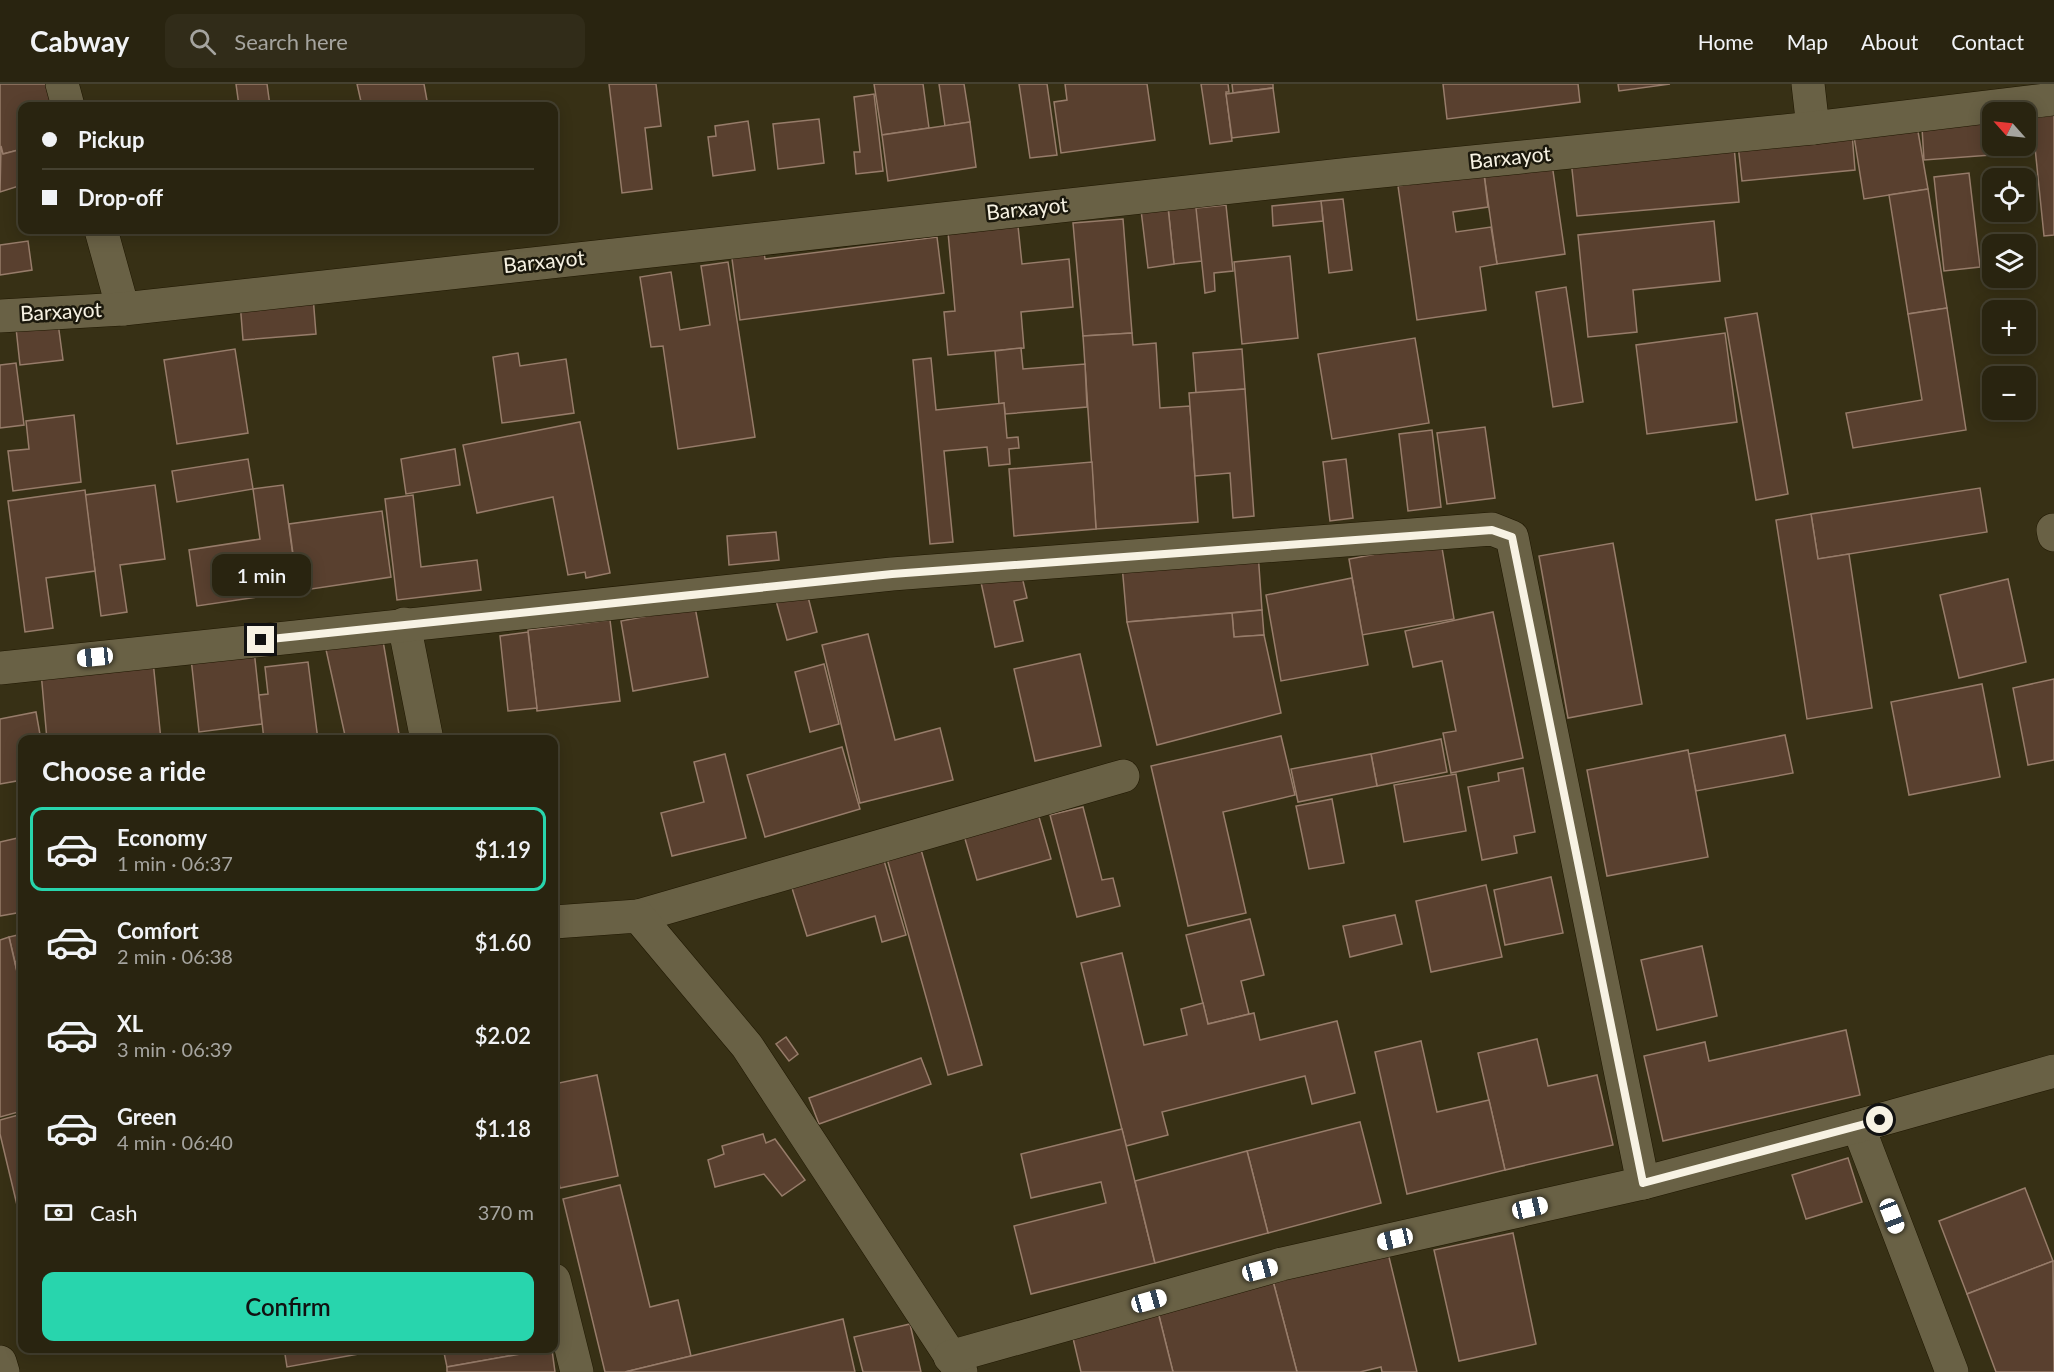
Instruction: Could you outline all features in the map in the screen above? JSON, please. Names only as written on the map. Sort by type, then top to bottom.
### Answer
[{"type":"street","points":[[62,84],[67,102]]},
{"type":"street","points":[[1808,84],[1813,128]]},
{"type":"street","name":"Barxayot","points":[[0,316],[123,309],[1351,174],[1813,128],[2054,99]]},
{"type":"street","points":[[103,234],[123,309]]},
{"type":"street","points":[[0,668],[892,574],[1492,530],[1512,537],[1643,1183]]},
{"type":"street","points":[[404,624],[426,735]]},
{"type":"street","points":[[558,922],[639,916],[1123,776]]},
{"type":"street","points":[[639,916],[747,1046],[956,1365],[1282,1264],[1643,1183],[2054,1071]]},
{"type":"street","points":[[1858,1126],[1952,1372]]},
{"type":"street","points":[[558,1296],[577,1372]]},
{"type":"street","points":[[0,1362],[3,1372]]},
{"type":"building","points":[[0,84],[55,84],[61,102],[18,102],[18,150],[3,154],[0,147]]},
{"type":"building","points":[[236,84],[267,84],[269,102],[238,102]]},
{"type":"building","points":[[357,84],[424,84],[427,102],[361,102]]},
{"type":"building","points":[[609,84],[656,84],[661,126],[645,128],[652,189],[622,193]]},
{"type":"building","points":[[874,84],[923,84],[929,128],[882,135]]},
{"type":"building","points":[[939,84],[964,84],[970,122],[945,126]]},
{"type":"building","points":[[1019,84],[1047,84],[1057,155],[1030,158]]},
{"type":"building","points":[[1065,84],[1147,84],[1155,140],[1061,153],[1054,102],[1067,100]]},
{"type":"building","points":[[1201,84],[1228,84],[1229,92],[1226,92],[1232,141],[1210,144]]},
{"type":"building","points":[[1232,84],[1273,84],[1273,88],[1233,93]]},
{"type":"building","points":[[1443,84],[1578,84],[1580,102],[1447,119]]},
{"type":"building","points":[[1618,84],[1670,84],[1619,91]]},
{"type":"building","points":[[1273,88],[1279,132],[1232,138],[1226,94]]},
{"type":"building","points":[[874,94],[883,171],[856,174],[854,152],[860,152],[854,97]]},
{"type":"building","points":[[2054,115],[2054,235],[2044,236],[2036,156],[2036,117]]},
{"type":"building","points":[[819,119],[824,163],[778,169],[773,124]]},
{"type":"building","points":[[1916,120],[1928,189],[1864,199],[1853,130]]},
{"type":"building","points":[[748,121],[755,170],[713,176],[708,137],[716,136],[715,126]]},
{"type":"building","points":[[970,122],[976,167],[888,181],[882,135]]},
{"type":"building","points":[[1982,124],[1982,156],[1924,160],[1922,128]]},
{"type":"building","points":[[1852,133],[1855,170],[1742,181],[1738,145]]},
{"type":"building","points":[[1,146],[3,154],[18,150],[18,186],[0,192]]},
{"type":"building","points":[[1734,146],[1739,202],[1577,216],[1571,160]]},
{"type":"building","points":[[1552,164],[1565,254],[1497,264],[1484,174]]},
{"type":"building","points":[[1969,173],[1980,267],[1944,271],[1934,177]]},
{"type":"building","points":[[1484,174],[1488,207],[1453,212],[1456,232],[1491,227],[1497,264],[1480,267],[1486,310],[1417,320],[1398,186]]},
{"type":"building","points":[[1928,189],[1947,308],[1908,314],[1889,195]]},
{"type":"building","points":[[1343,199],[1352,270],[1329,273],[1321,201]]},
{"type":"building","points":[[1321,201],[1323,221],[1273,226],[1272,206]]},
{"type":"building","points":[[1196,203],[1202,261],[1174,264],[1168,207]]},
{"type":"building","points":[[1226,205],[1233,271],[1214,273],[1215,291],[1205,293],[1196,208]]},
{"type":"building","points":[[1168,207],[1174,264],[1148,268],[1141,210]]},
{"type":"building","points":[[1123,219],[1132,333],[1083,336],[1073,223]]},
{"type":"building","points":[[1714,221],[1720,281],[1633,290],[1637,332],[1588,337],[1578,235]]},
{"type":"building","points":[[1018,226],[1022,264],[1069,259],[1073,307],[1021,312],[1024,348],[948,355],[944,312],[955,311],[948,232]]},
{"type":"building","points":[[937,237],[944,293],[740,320],[731,251],[763,246],[765,259]]},
{"type":"building","points":[[28,241],[32,270],[0,275],[0,245]]},
{"type":"building","points":[[1290,256],[1298,338],[1242,344],[1234,262]]},
{"type":"building","points":[[728,262],[755,437],[678,449],[663,346],[651,347],[640,277],[671,272],[680,330],[710,325],[701,266]]},
{"type":"building","points":[[1566,287],[1583,402],[1553,407],[1536,292]]},
{"type":"building","points":[[313,296],[316,334],[243,340],[240,302]]},
{"type":"building","points":[[1947,308],[1966,430],[1853,448],[1846,413],[1922,400],[1908,314]]},
{"type":"building","points":[[1757,313],[1788,494],[1756,500],[1725,318]]},
{"type":"building","points":[[58,323],[63,360],[20,365],[16,328]]},
{"type":"building","points":[[1132,333],[1133,345],[1156,343],[1160,408],[1190,406],[1198,522],[1096,529],[1083,336]]},
{"type":"building","points":[[1725,333],[1737,422],[1647,434],[1636,345]]},
{"type":"building","points":[[1415,338],[1429,423],[1332,439],[1318,354]]},
{"type":"building","points":[[1021,348],[1023,369],[1085,364],[1087,407],[1005,414],[1004,403],[999,404],[995,351]]},
{"type":"building","points":[[235,349],[248,433],[177,444],[164,360]]},
{"type":"building","points":[[1242,349],[1245,389],[1196,393],[1193,353]]},
{"type":"building","points":[[518,353],[520,366],[566,359],[574,413],[502,423],[493,357]]},
{"type":"building","points":[[931,358],[936,410],[1004,403],[1007,438],[1018,437],[1019,448],[1009,449],[1010,464],[989,466],[987,447],[944,451],[953,542],[930,544],[913,360]]},
{"type":"building","points":[[16,363],[24,425],[0,428],[0,365]]},
{"type":"building","points":[[1245,389],[1254,516],[1233,518],[1230,473],[1195,476],[1189,393]]},
{"type":"building","points":[[74,415],[81,482],[13,491],[8,451],[29,449],[26,421]]},
{"type":"building","points":[[580,422],[610,573],[586,578],[585,572],[568,575],[553,497],[477,513],[463,445]]},
{"type":"building","points":[[1485,427],[1495,498],[1447,504],[1437,433]]},
{"type":"building","points":[[1432,430],[1441,507],[1408,511],[1399,434]]},
{"type":"building","points":[[455,449],[460,485],[406,494],[401,459]]},
{"type":"building","points":[[248,459],[253,489],[177,502],[172,471]]},
{"type":"building","points":[[1346,459],[1353,518],[1330,521],[1323,462]]},
{"type":"building","points":[[1092,462],[1096,529],[1014,536],[1009,469]]},
{"type":"building","points":[[155,485],[165,559],[120,565],[127,612],[101,616],[85,495]]},
{"type":"building","points":[[283,485],[298,591],[197,606],[189,550],[260,539],[253,489]]},
{"type":"building","points":[[1980,488],[1987,532],[1818,559],[1811,514]]},
{"type":"building","points":[[85,490],[95,571],[46,578],[53,628],[25,632],[8,501]]},
{"type":"building","points":[[413,495],[421,567],[477,560],[481,590],[397,600],[385,499]]},
{"type":"building","points":[[382,511],[391,577],[298,591],[289,524]]},
{"type":"building","points":[[1811,514],[1818,559],[1849,554],[1872,708],[1807,719],[1776,520]]},
{"type":"building","points":[[776,532],[779,560],[729,565],[727,536]]},
{"type":"building","points":[[1441,542],[1454,619],[1362,635],[1349,559]]},
{"type":"building","points":[[1613,543],[1642,704],[1568,718],[1539,556]]},
{"type":"building","points":[[1258,552],[1262,610],[1127,622],[1122,565]]},
{"type":"building","points":[[1019,564],[1027,598],[1014,601],[1023,641],[995,647],[979,573]]},
{"type":"building","points":[[1352,578],[1368,665],[1281,681],[1266,595]]},
{"type":"building","points":[[2008,579],[2026,662],[1959,678],[1940,595]]},
{"type":"building","points":[[806,589],[817,632],[787,640],[775,597]]},
{"type":"building","points":[[695,607],[708,677],[633,691],[621,621]]},
{"type":"building","points":[[1262,610],[1264,635],[1234,637],[1232,613]]},
{"type":"building","points":[[1493,612],[1523,758],[1451,773],[1443,733],[1456,731],[1442,661],[1413,667],[1405,631]]},
{"type":"building","points":[[1232,613],[1234,637],[1264,635],[1281,713],[1157,745],[1127,622]]},
{"type":"building","points":[[610,620],[620,701],[537,711],[528,630]]},
{"type":"building","points":[[528,632],[537,708],[508,711],[500,636]]},
{"type":"building","points":[[868,634],[895,740],[940,728],[953,780],[860,803],[822,645]]},
{"type":"building","points":[[382,635],[399,735],[345,735],[325,645]]},
{"type":"building","points":[[254,650],[262,724],[199,732],[191,658]]},
{"type":"building","points":[[1080,654],[1101,746],[1035,761],[1014,669]]},
{"type":"building","points":[[153,661],[160,735],[47,735],[41,672]]},
{"type":"building","points":[[308,662],[317,735],[263,735],[259,695],[268,694],[265,667]]},
{"type":"building","points":[[824,664],[839,724],[810,732],[795,672]]},
{"type":"building","points":[[2054,679],[2054,760],[2028,765],[2013,688]]},
{"type":"building","points":[[1982,684],[2000,777],[1909,795],[1891,702]]},
{"type":"building","points":[[36,712],[40,735],[18,735],[18,781],[0,784],[0,719]]},
{"type":"building","points":[[1785,735],[1793,773],[1696,791],[1688,754]]},
{"type":"building","points":[[1281,736],[1295,795],[1223,812],[1246,913],[1188,926],[1151,766]]},
{"type":"building","points":[[1441,739],[1447,772],[1377,786],[1371,754]]},
{"type":"building","points":[[842,747],[860,809],[765,837],[747,775]]},
{"type":"building","points":[[1688,750],[1708,857],[1607,876],[1587,770]]},
{"type":"building","points":[[725,754],[746,838],[672,856],[661,813],[704,802],[694,762]]},
{"type":"building","points":[[1371,754],[1377,786],[1298,802],[1291,769]]},
{"type":"building","points":[[1523,768],[1535,832],[1514,836],[1517,853],[1482,860],[1468,787],[1499,781],[1498,773]]},
{"type":"building","points":[[1456,774],[1466,831],[1404,842],[1394,785]]},
{"type":"building","points":[[1332,799],[1344,863],[1309,869],[1296,806]]},
{"type":"building","points":[[1035,803],[1051,859],[977,880],[961,825]]},
{"type":"building","points":[[1083,807],[1102,880],[1113,878],[1120,906],[1077,917],[1050,815]]},
{"type":"building","points":[[18,838],[18,913],[0,916],[0,842]]},
{"type":"building","points":[[920,846],[982,1065],[948,1075],[886,855]]},
{"type":"building","points":[[883,857],[906,935],[882,942],[875,916],[807,936],[791,885]]},
{"type":"building","points":[[1551,877],[1563,933],[1505,945],[1494,890]]},
{"type":"building","points":[[1486,885],[1502,957],[1431,972],[1416,901]]},
{"type":"building","points":[[1395,915],[1402,944],[1350,957],[1343,926]]},
{"type":"building","points":[[1250,919],[1264,975],[1241,981],[1249,1014],[1208,1024],[1186,935]]},
{"type":"building","points":[[18,935],[18,961],[15,962],[9,937]]},
{"type":"building","points":[[9,937],[18,976],[18,1112],[0,1117],[0,940]]},
{"type":"building","points":[[1702,946],[1717,1016],[1657,1030],[1641,960]]},
{"type":"building","points":[[1122,953],[1144,1045],[1187,1035],[1181,1009],[1203,1003],[1208,1024],[1254,1013],[1260,1040],[1337,1021],[1355,1093],[1312,1104],[1305,1076],[1162,1112],[1168,1135],[1126,1146],[1081,963]]},
{"type":"building","points":[[1846,1030],[1860,1095],[1663,1141],[1644,1056],[1705,1042],[1709,1061]]},
{"type":"building","points":[[786,1037],[798,1054],[789,1061],[776,1044]]},
{"type":"building","points":[[1537,1039],[1548,1086],[1597,1075],[1613,1145],[1505,1170],[1478,1053]]},
{"type":"building","points":[[1421,1041],[1437,1112],[1489,1100],[1505,1170],[1407,1194],[1375,1052]]},
{"type":"building","points":[[921,1058],[931,1084],[819,1124],[809,1098]]},
{"type":"building","points":[[597,1075],[618,1176],[560,1188],[558,1178],[558,1083]]},
{"type":"building","points":[[18,1115],[18,1209],[0,1134],[0,1120]]},
{"type":"building","points":[[1360,1122],[1381,1203],[1268,1233],[1247,1151]]},
{"type":"building","points":[[1122,1129],[1155,1263],[1031,1294],[1014,1226],[1106,1203],[1101,1182],[1031,1198],[1021,1154]]},
{"type":"building","points":[[763,1134],[766,1143],[775,1139],[805,1180],[782,1196],[764,1174],[715,1187],[708,1160],[724,1154],[722,1146]]},
{"type":"building","points":[[1247,1151],[1268,1233],[1155,1263],[1135,1181]]},
{"type":"building","points":[[1848,1158],[1862,1202],[1806,1219],[1792,1175]]},
{"type":"building","points":[[620,1185],[650,1307],[678,1300],[691,1356],[625,1372],[605,1372],[563,1199]]},
{"type":"building","points":[[2025,1188],[2053,1261],[1967,1294],[1939,1221]]},
{"type":"building","points":[[1513,1233],[1536,1344],[1459,1361],[1434,1250]]},
{"type":"building","points":[[1388,1253],[1417,1372],[1382,1372],[1381,1367],[1360,1372],[1297,1372],[1273,1281]]},
{"type":"building","points":[[2053,1261],[2054,1372],[1996,1372],[1967,1294]]},
{"type":"building","points":[[1273,1281],[1297,1372],[1173,1372],[1158,1312]]},
{"type":"building","points":[[1158,1312],[1173,1372],[1081,1372],[1072,1334]]},
{"type":"building","points":[[843,1319],[855,1372],[625,1372],[691,1356]]},
{"type":"building","points":[[910,1324],[921,1372],[863,1372],[854,1337]]},
{"type":"building","points":[[285,1353],[364,1353],[287,1367]]},
{"type":"building","points":[[444,1353],[526,1353],[447,1367]]},
{"type":"building","points":[[526,1353],[552,1353],[555,1372],[447,1372],[447,1367]]},
{"type":"route","points":[[261,640],[892,574],[1492,530],[1512,537],[1643,1183],[1880,1120]]}]
